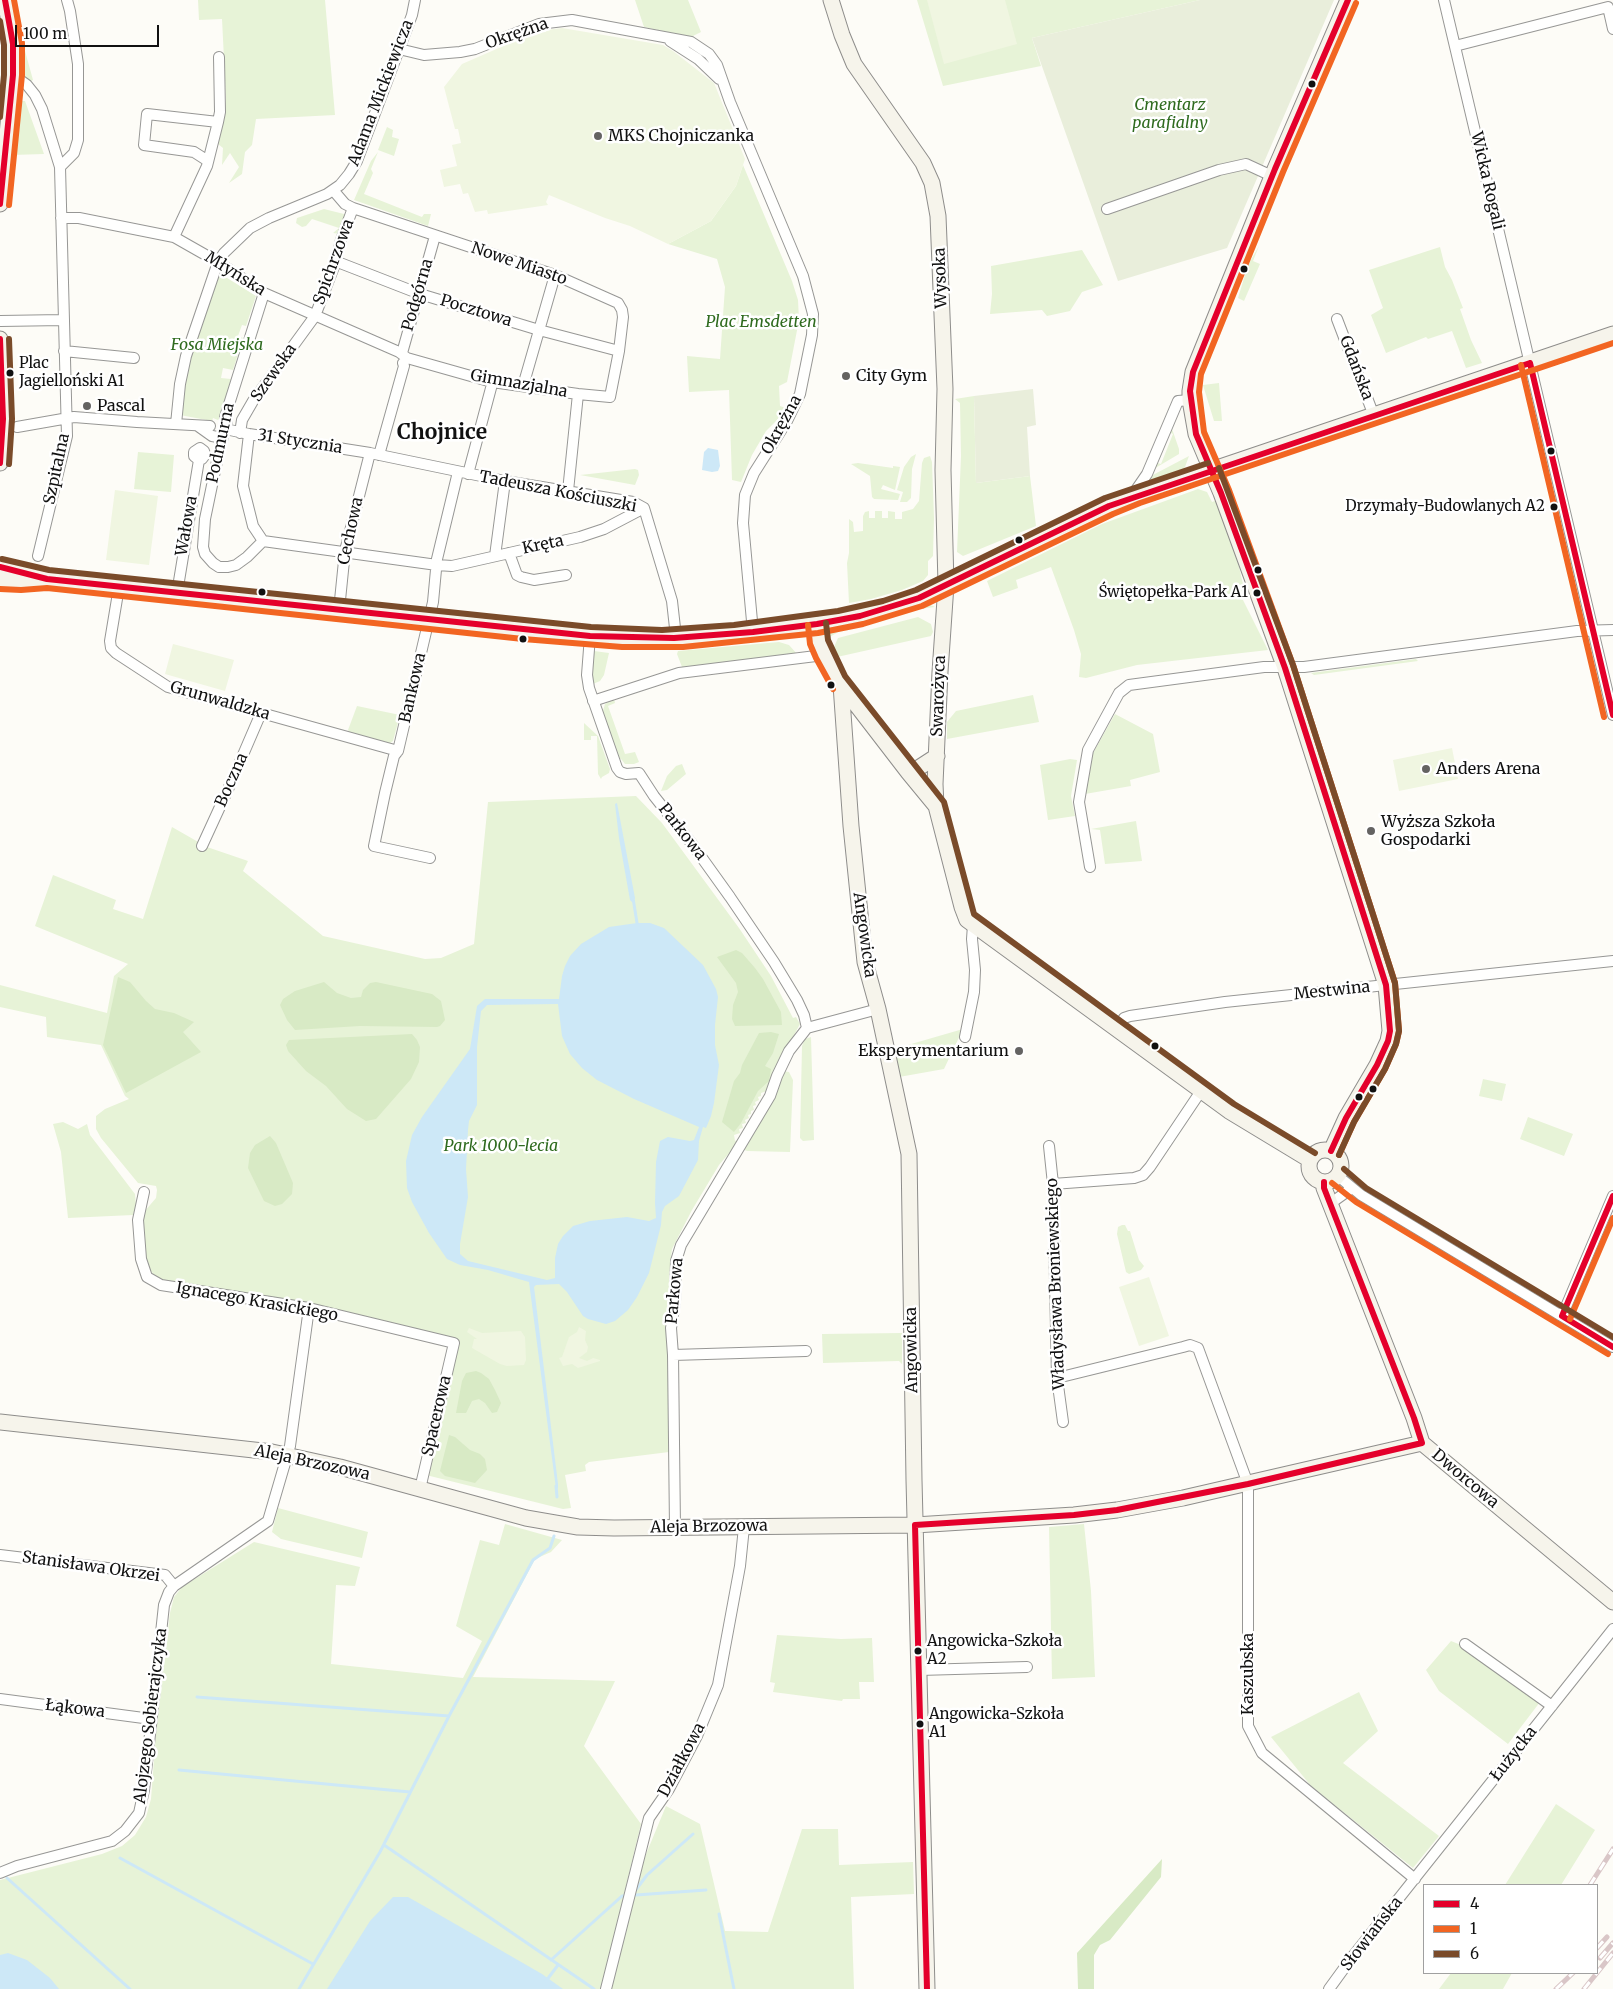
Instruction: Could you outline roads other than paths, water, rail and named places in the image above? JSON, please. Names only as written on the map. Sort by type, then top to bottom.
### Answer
[{"type":"street","points":[[0,204],[13,75],[13,44],[5,0]]},
{"type":"street","points":[[60,167],[74,153],[78,140],[78,64],[67,0]]},
{"type":"street","name":"Adama Mickiewicza","points":[[218,262],[224,253],[250,228],[334,190],[349,174],[357,161],[412,15],[415,0]]},
{"type":"street","name":"Wysoka","points":[[830,0],[854,64],[923,163],[932,183],[941,255],[945,389],[942,470],[946,585]]},
{"type":"street","points":[[1331,1151],[1346,1118],[1377,1065],[1388,1040],[1390,1031],[1386,985],[1285,668],[1212,471],[1196,434],[1190,400],[1193,372],[1272,176],[1348,0]]},
{"type":"street","name":"Wicka Rogali","points":[[1444,0],[1613,715]]},
{"type":"street","points":[[1455,46],[1608,7],[1613,29]]},
{"type":"street","name":"Okrężna","points":[[399,49],[424,55],[460,52],[475,49],[539,24],[563,20],[583,22],[665,38],[698,59],[722,82],[803,276],[813,314],[812,335],[800,394],[787,421],[752,477],[745,495],[742,523],[753,632]]},
{"type":"street","points":[[174,237],[208,160],[218,122],[220,112],[219,56]]},
{"type":"street","name":"Szpitalna","points":[[13,75],[27,85],[35,95],[42,109],[60,167],[66,436],[38,556]]},
{"type":"street","points":[[208,160],[194,152],[144,145],[147,114],[218,122]]},
{"type":"street","points":[[1107,209],[1219,170],[1246,164],[1272,176]]},
{"type":"street","name":"Nowe Miasto","points":[[334,190],[345,204],[353,208],[555,275],[613,300],[620,306],[623,316],[619,351],[610,397]]},
{"type":"street","name":"Spichrzowa","points":[[315,316],[353,208]]},
{"type":"street","name":"Młyńska","points":[[61,218],[79,218],[174,237],[218,262],[264,293],[402,358]]},
{"type":"street","name":"Podgórna","points":[[375,454],[404,366],[402,358],[435,236]]},
{"type":"street","name":"Pocztowa","points":[[335,261],[420,294],[539,330],[619,351]]},
{"type":"street","points":[[176,424],[180,384],[186,356],[218,262]]},
{"type":"street","points":[[523,386],[555,275]]},
{"type":"street","name":"Podmurna","points":[[263,541],[236,565],[228,567],[219,567],[205,554],[203,547],[205,519],[221,442],[225,432],[227,421],[225,417],[264,293]]},
{"type":"street","name":"Szewska","points":[[263,541],[253,526],[243,486],[244,434],[242,420],[253,400],[315,316]]},
{"type":"street","name":"Gdańska","points":[[1337,319],[1374,416]]},
{"type":"street","points":[[0,322],[63,320]]},
{"type":"street","name":"Gdańska","points":[[47,579],[590,636],[662,639],[753,632],[817,624],[885,609],[919,598],[1109,506],[1137,495],[1613,334]]},
{"type":"street","points":[[0,339],[0,463]]},
{"type":"street","points":[[64,351],[134,358]]},
{"type":"street","name":"Gimnazjalna","points":[[402,358],[492,382],[610,397]]},
{"type":"street","name":"Bankowa","points":[[430,858],[374,846],[394,756],[398,751],[433,602],[437,565],[463,473],[491,388]]},
{"type":"street","points":[[568,491],[578,394]]},
{"type":"street","points":[[1137,495],[1136,490],[1147,474],[1178,401],[1190,400]]},
{"type":"street","name":"31 Stycznia","points":[[17,427],[66,417],[210,426]]},
{"type":"street","name":"31 Stycznia","points":[[198,426],[212,436],[225,432],[244,434],[375,454],[463,473]]},
{"type":"street","name":"Cechowa","points":[[339,610],[345,551],[375,454]]},
{"type":"street","name":"Wałowa","points":[[177,593],[199,460]]},
{"type":"street","name":"Tadeusza Kościuszki","points":[[463,473],[633,502],[644,508],[672,601],[675,628]]},
{"type":"street","points":[[495,556],[505,481]]},
{"type":"street","name":"Kręta","points":[[263,541],[452,566],[580,538],[644,508]]},
{"type":"street","points":[[509,553],[517,575],[521,577],[534,580],[566,575]]},
{"type":"street","points":[[0,567],[47,579]]},
{"type":"street","points":[[0,580],[47,579]]},
{"type":"street","name":"Swarożyca","points":[[936,806],[940,672],[946,585]]},
{"type":"street","name":"Grunwaldzka","points":[[119,587],[110,644],[113,651],[173,690],[398,751]]},
{"type":"street","points":[[817,624],[824,655],[841,685],[936,806],[967,920],[1229,1111],[1310,1160]]},
{"type":"street","points":[[1090,867],[1079,796],[1088,750],[1119,693],[1129,685],[1264,667],[1304,667],[1592,630],[1613,630]]},
{"type":"street","name":"Parkowa","points":[[590,636],[587,675],[593,701],[618,771],[626,774],[639,773],[654,796],[730,896],[797,1000],[804,1015],[807,1028],[786,1057],[770,1096],[681,1245],[676,1262],[675,1302],[671,1328],[673,1355],[674,1528]]},
{"type":"street","points":[[593,701],[679,672],[824,655]]},
{"type":"street","name":"Angowicka","points":[[841,685],[851,826],[865,962],[878,1009],[908,1154],[927,1989]]},
{"type":"street","points":[[844,716],[858,708]]},
{"type":"street","name":"Boczna","points":[[202,846],[261,713]]},
{"type":"street","points":[[908,772],[917,769],[937,756]]},
{"type":"street","points":[[965,1037],[974,992],[973,925]]},
{"type":"street","name":"Mestwina","points":[[1117,1028],[1124,1018],[1130,1016],[1202,1006],[1613,961]]},
{"type":"street","points":[[807,1028],[878,1009]]},
{"type":"street","points":[[1053,1184],[1134,1178],[1143,1175],[1201,1091]]},
{"type":"street","name":"Władysława Broniewskiego","points":[[1048,1146],[1053,1184],[1057,1378],[1063,1422]]},
{"type":"street","points":[[1331,1179],[1341,1169],[1341,1162],[1338,1156],[1331,1151],[1318,1152],[1310,1160],[1309,1169],[1312,1176],[1318,1181],[1331,1179],[1352,1188],[1613,1347]]},
{"type":"street","name":"Dworcowa","points":[[1331,1179],[1336,1199],[1422,1443],[1613,1602]]},
{"type":"street","points":[[1336,1199],[1352,1188]]},
{"type":"street","name":"Ignacego Krasickiego","points":[[144,1192],[138,1220],[140,1247],[143,1269],[147,1277],[152,1281],[161,1285],[309,1308],[454,1343]]},
{"type":"street","points":[[1562,1316],[1613,1196]]},
{"type":"street","name":"Stanisława Okrzei","points":[[0,1555],[165,1575],[174,1586],[268,1521],[290,1446],[309,1308]]},
{"type":"street","name":"Spacerowa","points":[[420,1489],[454,1343]]},
{"type":"street","name":"Kaszubska","points":[[1057,1378],[1183,1347],[1195,1346],[1201,1352],[1248,1484],[1248,1726],[1262,1752],[1415,1879]]},
{"type":"street","points":[[673,1355],[806,1351]]},
{"type":"street","name":"Aleja Brzozowa","points":[[0,1422],[217,1445],[287,1455],[526,1518],[578,1527],[614,1528],[915,1525],[1074,1515],[1117,1510],[1248,1484],[1422,1443]]},
{"type":"street","name":"Działkowa","points":[[606,1989],[630,1887],[649,1818],[669,1788],[697,1736],[718,1685],[740,1566],[744,1527]]},
{"type":"street","name":"Alojzego Sobierajczyka","points":[[0,1873],[17,1866],[112,1841],[133,1823],[142,1803],[164,1604],[174,1586]]},
{"type":"street","name":"Łużycka","points":[[1415,1879],[1613,1629]]},
{"type":"street","points":[[1465,1644],[1552,1706]]},
{"type":"street","points":[[919,1670],[1027,1667]]},
{"type":"street","name":"Łąkowa","points":[[0,1699],[151,1719]]},
{"type":"street","name":"Słowiańska","points":[[1329,1989],[1415,1879]]},
{"type":"water","points":[[708,448],[718,450],[720,466],[718,471],[702,470],[704,452]]},
{"type":"water","points":[[617,803],[635,898],[632,902],[630,900],[619,838],[615,804]]},
{"type":"water","points":[[650,923],[664,928],[703,965],[716,989],[718,997],[715,1045],[719,1065],[714,1103],[711,1116],[706,1128],[703,1127],[699,1141],[698,1160],[679,1196],[665,1206],[662,1212],[661,1225],[649,1273],[628,1310],[615,1321],[606,1324],[583,1316],[567,1292],[559,1284],[536,1285],[534,1287],[558,1484],[556,1489],[529,1282],[488,1270],[460,1265],[447,1259],[429,1233],[412,1202],[407,1188],[406,1161],[412,1135],[422,1117],[470,1049],[477,1006],[485,999],[559,999],[562,976],[570,956],[581,944],[609,927]],"holes":[[[558,1004],[562,1036],[570,1054],[582,1068],[597,1080],[634,1099],[699,1127],[694,1140],[668,1137],[660,1141],[656,1162],[656,1218],[649,1221],[627,1217],[590,1221],[573,1226],[558,1244],[555,1258],[555,1278],[547,1280],[468,1261],[460,1254],[460,1244],[468,1197],[466,1169],[469,1121],[477,1105],[477,1047],[481,1011],[487,1005]]]},
{"type":"water","points":[[393,1897],[408,1897],[542,1974],[563,1989],[327,1989],[370,1921]]},
{"type":"water","points":[[8,1953],[27,1960],[50,1978],[59,1989],[0,1989],[0,1955]]},
{"type":"waterway","points":[[633,898],[637,923]]},
{"type":"waterway","points":[[556,1486],[557,1497]]},
{"type":"waterway","points":[[299,1989],[380,1852],[449,1716],[533,1560],[550,1548],[554,1536]]},
{"type":"waterway","points":[[197,1697],[449,1716]]},
{"type":"waterway","points":[[179,1770],[410,1792]]},
{"type":"waterway","points":[[635,1891],[647,1875],[693,1834]]},
{"type":"waterway","points":[[384,1845],[594,1989]]},
{"type":"waterway","points":[[120,1858],[313,1964]]},
{"type":"waterway","points":[[7,1878],[130,1989]]},
{"type":"waterway","points":[[551,1960],[622,1896],[706,1890]]},
{"type":"waterway","points":[[719,1914],[734,1989]]},
{"type":"waterway","points":[[546,1981],[558,1965]]},
{"type":"railway","points":[[1591,1884],[1613,1849]]},
{"type":"railway","points":[[1598,1947],[1607,1937]]},
{"type":"railway","points":[[1600,1958],[1613,1943]]},
{"type":"railway","points":[[1598,1972],[1613,1953]]},
{"type":"railway","points":[[1556,1989],[1572,1974]]},
{"type":"railway","points":[[1584,1989],[1596,1974]]},
{"type":"place","name":"MKS Chojniczanka","points":[[598,136]]},
{"type":"place","name":"Plac Jagielloński A1","points":[[10,373]]},
{"type":"place","name":"City Gym","points":[[846,376]]},
{"type":"place","name":"Pascal","points":[[87,406]]},
{"type":"place","name":"Drzymały-Budowlanych A2","points":[[1554,507]]},
{"type":"place","name":"Świętopełka-Park A1","points":[[1257,593]]},
{"type":"place","name":"Anders Arena","points":[[1426,769]]},
{"type":"place","name":"Wyższa Szkoła Gospodarki","points":[[1371,831]]},
{"type":"place","name":"Eksperymentarium","points":[[1019,1051]]},
{"type":"place","name":"Angowicka-Szkoła A2","points":[[918,1651]]},
{"type":"place","name":"Angowicka-Szkoła A1","points":[[920,1724]]},
{"type":"district","name":"Chojnice","points":[[442,433]]},
{"type":"park label","name":"Cmentarz parafialny","points":[[1170,114]]},
{"type":"park label","name":"Plac Emsdetten","points":[[761,322]]},
{"type":"park label","name":"Fosa Miejska","points":[[217,345]]},
{"type":"park label","name":"Park 1000-lecia","points":[[501,1146]]}]
